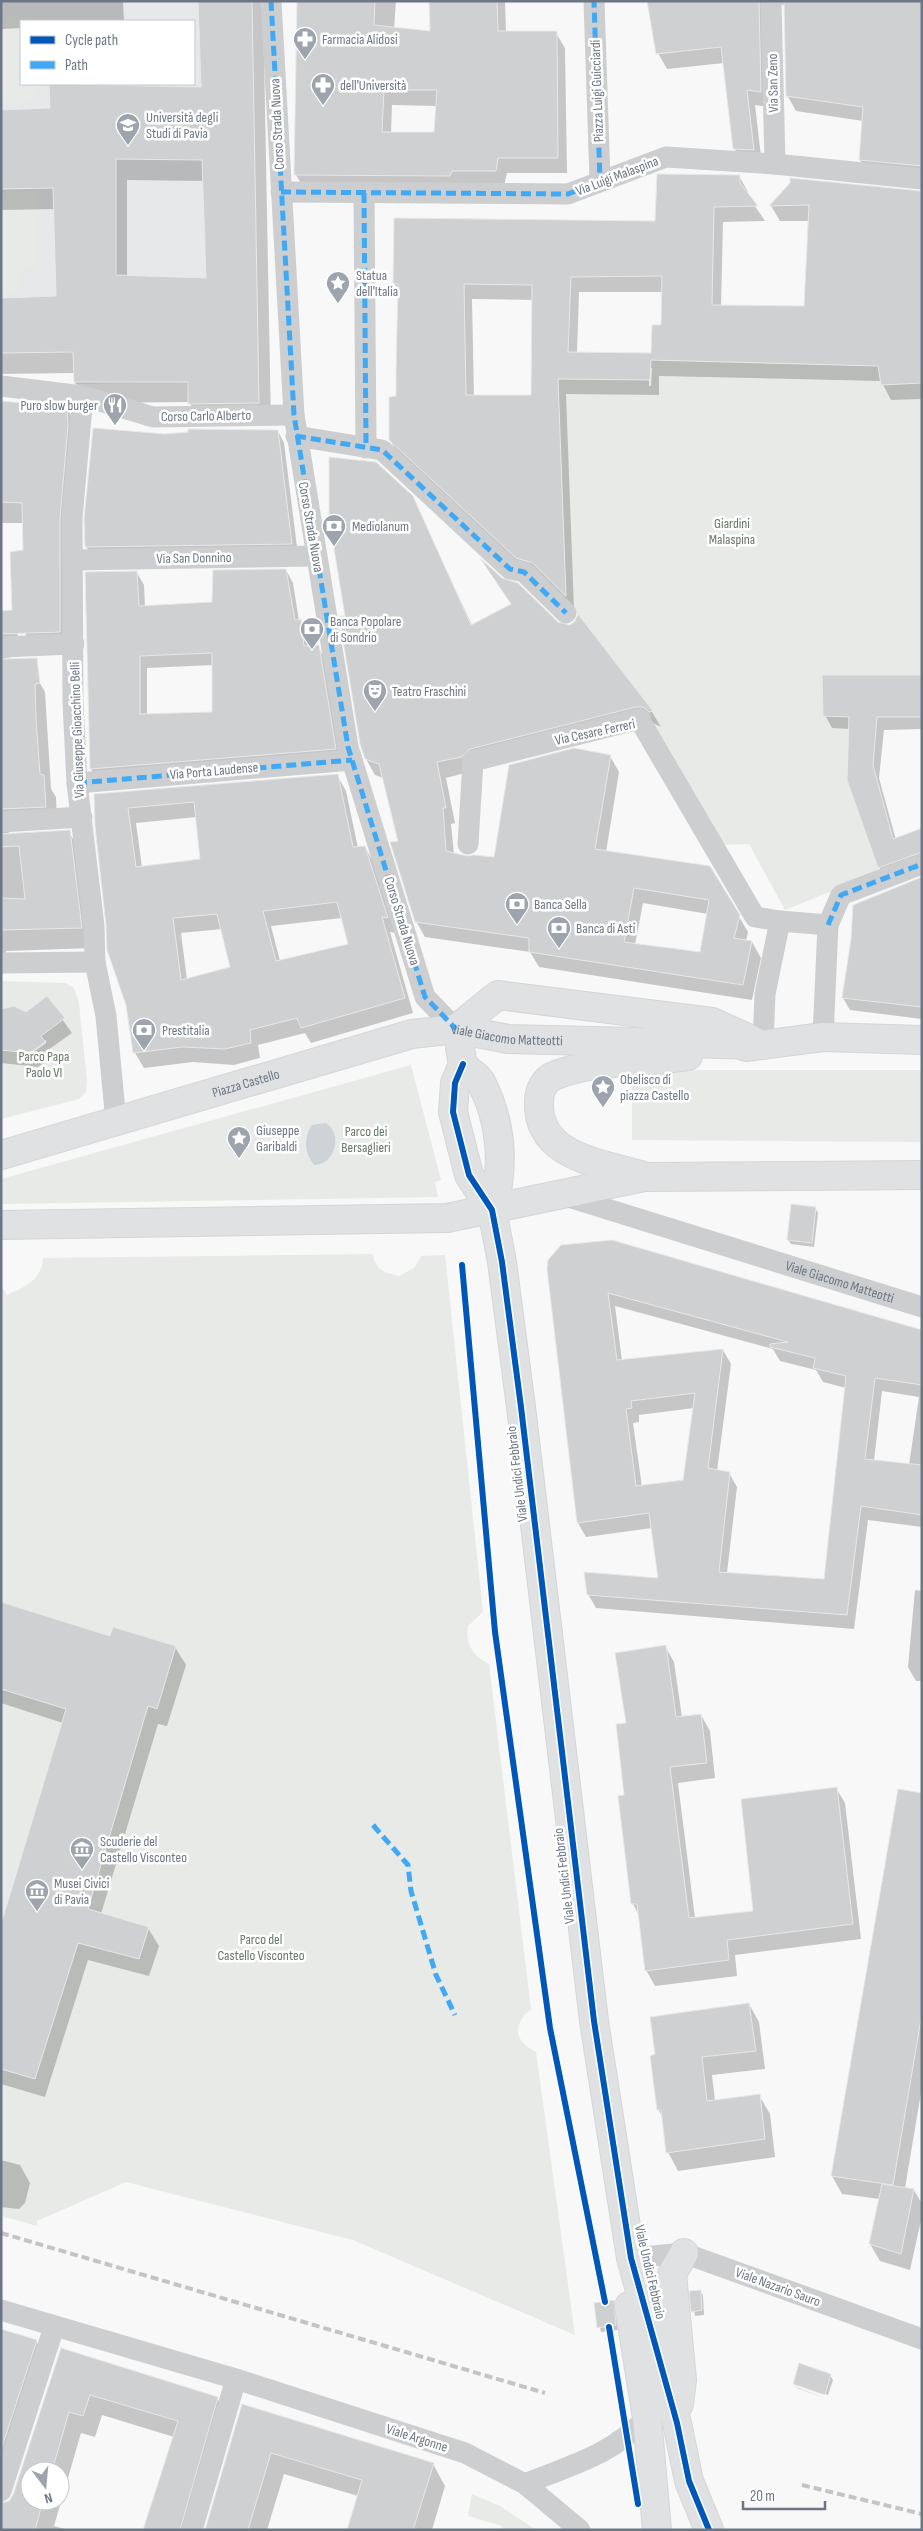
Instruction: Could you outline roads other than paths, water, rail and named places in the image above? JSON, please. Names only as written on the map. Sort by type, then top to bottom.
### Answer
[{"type":"street","name":"Corso Strada Nuova","points":[[271,1],[296,436],[352,760],[425,997],[456,1028]]},
{"type":"street","name":"Piazza Luigi Guicciardi","points":[[594,1],[600,181]]},
{"type":"street","name":"Via San Zeno","points":[[771,1],[775,164]]},
{"type":"street","name":"Via Luigi Malaspina","points":[[281,192],[568,194],[666,158],[775,164],[922,179]]},
{"type":"street","points":[[364,193],[366,448]]},
{"type":"street","name":"Corso Carlo Alberto","points":[[1,386],[83,396],[153,417],[294,415]]},
{"type":"street","name":"Via Giuseppe Gioacchino Belli","points":[[83,396],[72,518],[77,783],[94,926],[94,962],[106,1016],[116,1122]]},
{"type":"street","points":[[296,436],[382,450],[510,569],[524,572],[566,613]]},
{"type":"street","name":"Via San Donnino","points":[[72,560],[316,556]]},
{"type":"street","points":[[1,647],[74,644]]},
{"type":"street","name":"Via Cesare Ferreri","points":[[468,844],[473,760],[639,719],[756,917],[780,921]]},
{"type":"street","name":"Via Porta Laudense","points":[[77,783],[352,760]]},
{"type":"street","points":[[1,822],[82,817]]},
{"type":"street","points":[[823,1036],[828,925],[841,895],[922,864]]},
{"type":"street","points":[[762,1045],[765,994],[780,921],[828,925]]},
{"type":"street","points":[[1,962],[94,962]]},
{"type":"street","name":"Viale Giacomo Matteotti","points":[[456,1028],[498,995],[712,1022],[762,1045]]},
{"type":"street","points":[[456,1028],[464,1064],[479,1079],[485,1090],[492,1110],[500,1150],[499,1186],[492,1210]]},
{"type":"street","name":"Viale Giacomo Matteotti","points":[[456,1028],[508,1039],[762,1045]]},
{"type":"street","name":"Piazza Castello","points":[[1,1155],[403,1036],[456,1028]]},
{"type":"street","name":"Viale Giacomo Matteotti","points":[[644,1177],[574,1154],[548,1137],[542,1125],[539,1093],[544,1084],[553,1075],[577,1068],[660,1061],[823,1036],[922,1040]]},
{"type":"street","points":[[464,1064],[455,1083],[452,1112],[468,1175],[492,1210]]},
{"type":"street","name":"Viale Giacomo Matteotti","points":[[492,1210],[558,1194],[644,1177],[922,1175]]},
{"type":"street","name":"Viale Giacomo Matteotti","points":[[558,1194],[922,1307]]},
{"type":"street","points":[[1,1225],[447,1218],[492,1210]]},
{"type":"street","name":"Viale Undici Febbraio","points":[[492,1210],[502,1262],[522,1407],[594,2021],[631,2258],[677,2423],[689,2481],[709,2530]]},
{"type":"street","points":[[677,2423],[682,2380],[672,2274],[684,2253]]},
{"type":"street","name":"Viale Nazario Sauro","points":[[631,2258],[684,2253],[922,2339]]},
{"type":"street","name":"Viale Undici Febbraio","points":[[631,2258],[625,2285],[647,2418],[657,2530]]},
{"type":"street","name":"Viale Argonne","points":[[1,2310],[236,2379],[464,2453],[524,2484],[580,2530]]},
{"type":"street","points":[[1,2491],[54,2327]]},
{"type":"street","points":[[192,2530],[236,2379]]},
{"type":"street","points":[[524,2484],[597,2456],[629,2436],[647,2418]]},
{"type":"railway","points":[[1,2233],[545,2393]]},
{"type":"railway","points":[[802,2485],[922,2514]]},
{"type":"place","name":"Farmacia Alidosi","points":[[305,60]]},
{"type":"place","name":"dell'Università","points":[[323,106]]},
{"type":"place","name":"Università degli Studi di Pavia","points":[[128,146]]},
{"type":"place","name":"Statua dell'Italia","points":[[338,304]]},
{"type":"place","name":"Puro slow burger","points":[[115,426]]},
{"type":"place","name":"Mediolanum","points":[[334,547]]},
{"type":"place","name":"Banca Popolare di Sondrio","points":[[312,650]]},
{"type":"place","name":"Teatro Fraschini","points":[[375,712]]},
{"type":"place","name":"Banca Sella","points":[[517,925]]},
{"type":"place","name":"Banca di Asti","points":[[559,949]]},
{"type":"place","name":"Prestitalia","points":[[144,1051]]},
{"type":"place","name":"Obelisco di piazza Castello","points":[[603,1108]]},
{"type":"place","name":"Giuseppe Garibaldi","points":[[239,1159]]},
{"type":"place","name":"Scuderie del Castello Visconteo","points":[[82,1870]]},
{"type":"place","name":"Musei Civici di Pavia","points":[[37,1912]]},
{"type":"park label","name":"Giardini Malaspina","points":[[732,532]]},
{"type":"park label","name":"Parco Papa Paolo VI","points":[[44,1064]]},
{"type":"park label","name":"Parco dei Bersaglieri","points":[[366,1140]]},
{"type":"park label","name":"Parco del Castello Visconteo","points":[[261,1948]]}]
